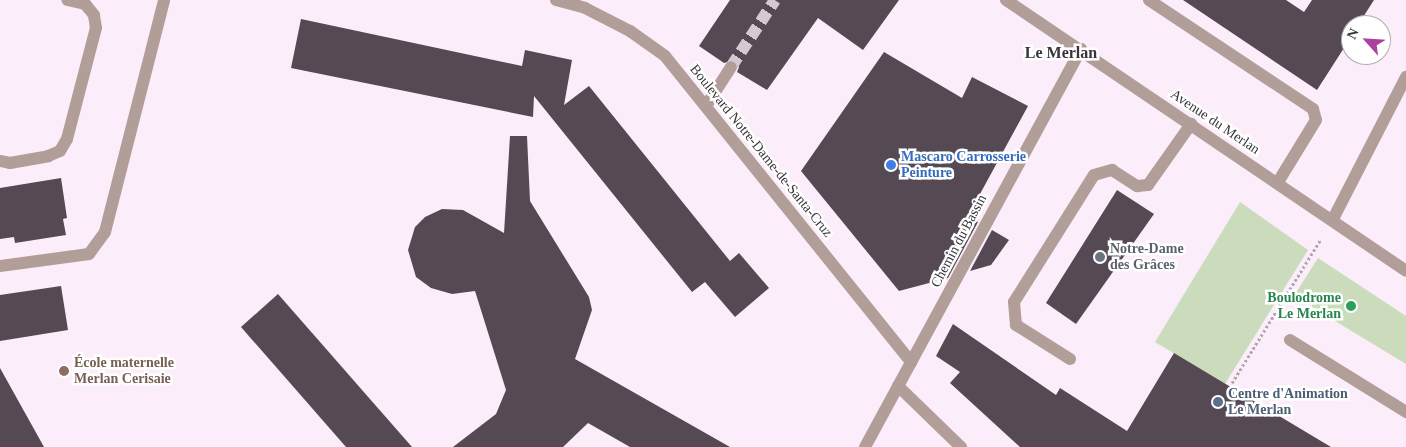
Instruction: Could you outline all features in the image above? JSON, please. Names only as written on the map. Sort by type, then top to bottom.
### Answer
[{"type":"street","points":[[0,160],[10,163],[48,156],[60,151],[67,139],[96,28],[94,15],[85,4],[67,0]]},
{"type":"street","points":[[0,266],[89,254],[106,232],[164,0]]},
{"type":"street","name":"Boulevard Notre-Dame-de-Santa-Cruz","points":[[556,0],[585,8],[630,31],[665,56],[911,362]]},
{"type":"street","name":"Avenue du Merlan","points":[[1006,0],[1333,219],[1406,271]]},
{"type":"street","points":[[1149,0],[1313,109],[1316,120],[1278,182]]},
{"type":"street","name":"Chemin du Bassin","points":[[865,447],[1081,49]]},
{"type":"street","points":[[706,106],[730,68]]},
{"type":"street","points":[[1333,219],[1406,77]]},
{"type":"street","points":[[1070,359],[1016,324],[1014,302],[1094,175],[1112,170],[1137,186],[1148,185],[1191,124]]},
{"type":"street","points":[[1290,340],[1406,412]]},
{"type":"street","points":[[898,386],[958,446]]},
{"type":"path","points":[[1232,383],[1333,219]]},
{"type":"green space","points":[[1240,202],[1308,250],[1225,384],[1155,342]]},
{"type":"green space","name":"Boulodrome Le Merlan","points":[[1318,258],[1406,316],[1406,364],[1294,296]]},
{"type":"building","points":[[730,0],[899,0],[863,50],[818,18],[767,90],[737,72],[739,67],[735,60],[724,63],[699,46]]},
{"type":"building","points":[[1183,0],[1286,0],[1304,12],[1312,0],[1374,0],[1364,15],[1341,15],[1341,53],[1317,90]]},
{"type":"building","points":[[301,19],[522,66],[525,50],[572,60],[564,105],[589,86],[730,261],[739,253],[769,288],[735,317],[705,282],[692,292],[534,96],[533,117],[291,68]]},
{"type":"building","points":[[884,52],[962,98],[972,77],[1028,106],[968,216],[978,222],[948,278],[899,291],[801,171]]},
{"type":"building","points":[[510,136],[527,136],[530,201],[589,297],[592,310],[575,359],[730,447],[630,447],[588,423],[563,447],[453,447],[496,414],[506,390],[475,291],[452,294],[431,288],[416,277],[408,250],[415,227],[425,217],[442,209],[463,210],[504,233]]},
{"type":"building","points":[[61,178],[67,218],[63,219],[66,235],[15,243],[14,237],[0,239],[0,188]]},
{"type":"building","name":"Notre-Dame des Grâces","points":[[1117,190],[1154,214],[1076,324],[1046,303]]},
{"type":"building","points":[[992,230],[1009,240],[991,265],[970,271]]},
{"type":"building","points":[[61,286],[68,330],[0,341],[0,295]]},
{"type":"building","points":[[278,294],[412,447],[346,447],[241,327]]},
{"type":"building","points":[[953,324],[1056,395],[1060,388],[1127,431],[1174,353],[1331,447],[1020,447],[950,383],[960,372],[936,356]]},
{"type":"building","points":[[0,368],[44,447],[0,447]]},
{"type":"tunnel","points":[[731,67],[775,0]]},
{"type":"place","name":"Mascaro Carrosserie Peinture","points":[[891,165]]},
{"type":"place","name":"Notre-Dame des Grâces","points":[[1100,257]]},
{"type":"place","name":"Boulodrome Le Merlan","points":[[1351,306]]},
{"type":"place","name":"École maternelle Merlan Cerisaie","points":[[64,371]]},
{"type":"place","name":"Centre d'Animation Le Merlan","points":[[1218,402]]},
{"type":"district","name":"Le Merlan","points":[[1061,53]]}]
